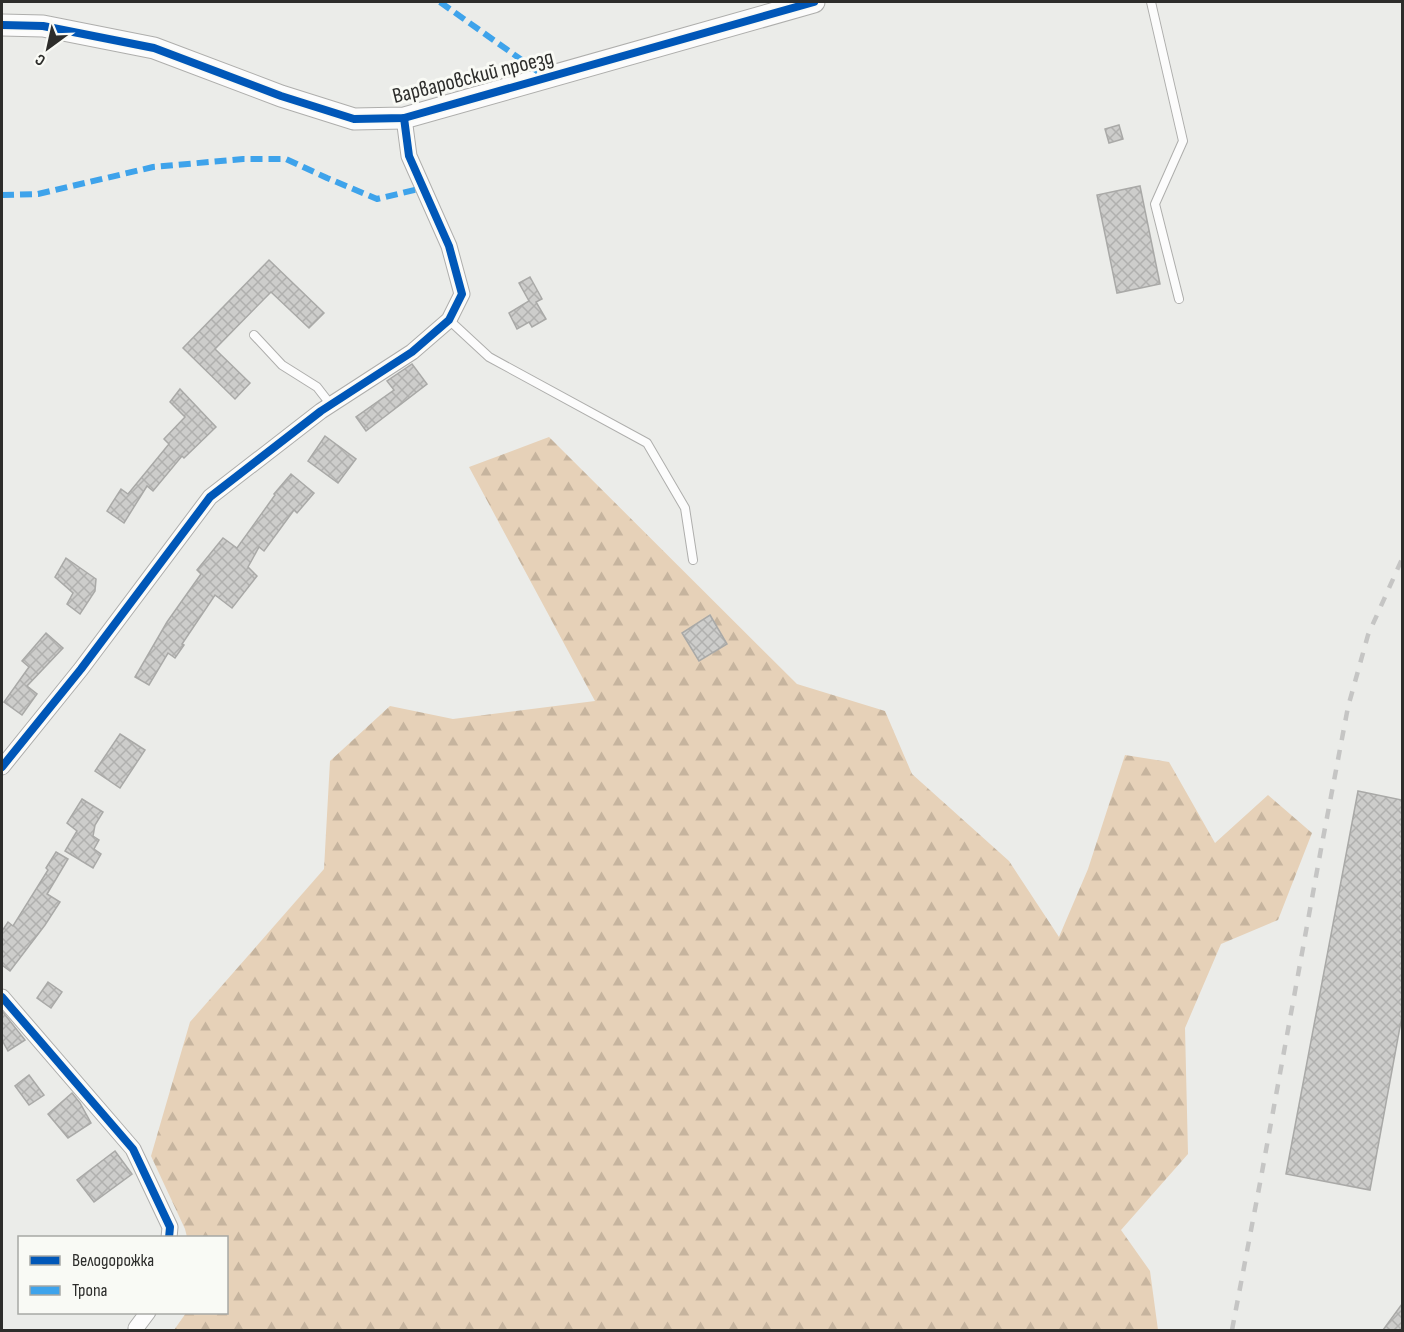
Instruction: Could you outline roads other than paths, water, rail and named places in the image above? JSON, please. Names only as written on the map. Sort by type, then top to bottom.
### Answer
[{"type":"street","name":"Варваровский проезд","points":[[2,25],[43,26],[154,48],[281,96],[354,119],[404,118],[814,2]]},
{"type":"street","points":[[2,767],[81,669],[210,497],[331,405],[412,352],[449,320],[462,294],[449,246],[409,156],[404,118]]},
{"type":"street","points":[[2,997],[133,1149],[170,1227],[169,1236]]},
{"type":"street","points":[[136,1328],[146,1314]]},
{"type":"lane","points":[[1151,2],[1184,141],[1155,204],[1179,299]]},
{"type":"lane","points":[[449,320],[489,357],[647,443],[685,508],[693,560]]},
{"type":"lane","points":[[254,335],[282,364],[317,387],[331,405]]},
{"type":"railway","points":[[1232,1330],[1348,707],[1368,635],[1402,559]]}]
